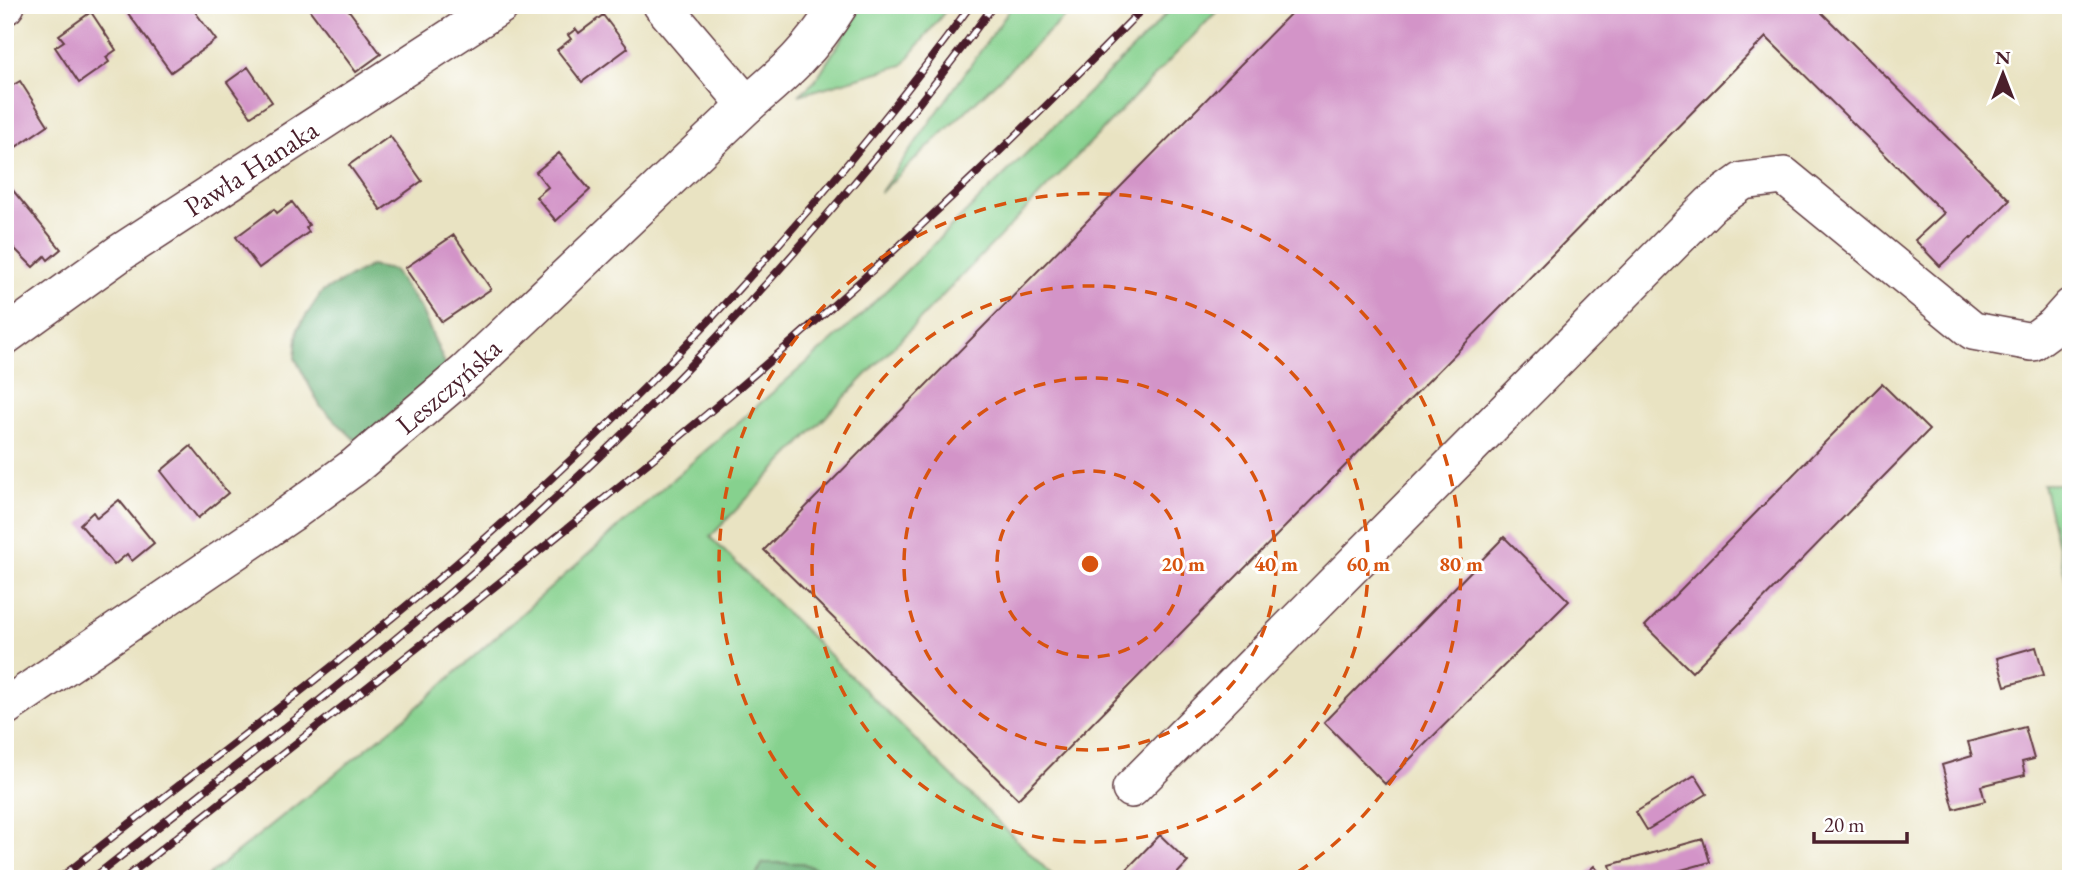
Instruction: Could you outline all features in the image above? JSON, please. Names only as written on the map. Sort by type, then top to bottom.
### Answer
[{"type":"street","name":"Pawła Hanaka","points":[[5,336],[120,253],[501,5]]},
{"type":"street","points":[[662,5],[747,105]]},
{"type":"street","name":"Leszczyńska","points":[[5,706],[291,513],[354,467],[467,371],[747,105],[809,50],[839,5]]},
{"type":"street","points":[[1131,789],[1711,204],[1743,181],[1784,176],[1973,331],[2032,342],[2054,326],[2071,307]]},
{"type":"green space","points":[[863,5],[950,5],[903,65],[799,95],[815,81]]},
{"type":"green space","points":[[1012,5],[1077,5],[880,193],[1006,15]]},
{"type":"green space","points":[[1174,5],[1223,5],[710,537],[1056,879],[827,879],[827,874],[802,863],[763,863],[754,879],[204,879],[406,717],[856,320],[1146,36]]},
{"type":"green space","points":[[370,266],[393,270],[421,309],[446,366],[358,443],[320,406],[295,358],[298,328],[322,292]]},
{"type":"green space","points":[[2043,484],[2071,484],[2071,600]]},
{"type":"green space","points":[[763,863],[802,863],[828,874],[827,879],[754,879]]},
{"type":"building","points":[[122,5],[190,5],[216,40],[171,72]]},
{"type":"building","points":[[306,5],[345,5],[381,54],[356,72]]},
{"type":"building","points":[[1299,5],[1814,5],[2010,200],[1940,266],[1915,240],[1944,213],[1766,37],[1018,799],[764,550]]},
{"type":"building","points":[[91,12],[116,50],[106,57],[109,62],[79,83],[55,47],[64,41],[59,35]]},
{"type":"building","points":[[603,15],[628,48],[582,82],[557,50],[571,39],[568,35],[576,29],[579,33]]},
{"type":"building","points":[[248,67],[272,102],[251,116],[227,82]]},
{"type":"building","points":[[20,81],[48,125],[10,151],[5,144],[5,90]]},
{"type":"building","points":[[390,136],[422,181],[381,210],[349,165]]},
{"type":"building","points":[[559,153],[590,190],[556,221],[536,197],[548,187],[536,172]]},
{"type":"building","points":[[11,188],[61,249],[48,260],[45,256],[33,267],[5,239],[5,193]]},
{"type":"building","points":[[292,202],[309,225],[306,228],[309,232],[259,268],[236,237],[274,209],[277,213]]},
{"type":"building","points":[[454,235],[491,289],[442,322],[405,268]]},
{"type":"building","points":[[1882,384],[1929,430],[1692,672],[1645,626]]},
{"type":"building","points":[[191,446],[228,493],[198,518],[161,471]]},
{"type":"building","points":[[119,500],[154,543],[132,561],[127,554],[114,565],[80,524],[93,512],[97,518]]},
{"type":"building","points":[[1504,537],[1569,601],[1385,784],[1324,722]]},
{"type":"building","points":[[2036,647],[2044,675],[2005,686],[1997,658]]},
{"type":"building","points":[[2025,727],[2034,759],[2022,762],[2025,775],[1981,786],[1985,801],[1954,809],[1942,765],[1972,756],[1968,742]]},
{"type":"building","points":[[1695,775],[1707,794],[1647,830],[1636,812]]},
{"type":"building","points":[[1160,835],[1188,862],[1172,879],[1134,879],[1126,870]]},
{"type":"building","points":[[1703,839],[1710,862],[1649,879],[1614,879],[1610,865]]},
{"type":"building","points":[[1594,866],[1605,879],[1580,879]]},
{"type":"railway","points":[[59,879],[397,613],[570,461],[693,338],[752,274],[865,143],[971,5]]},
{"type":"railway","points":[[92,879],[402,634],[569,486],[699,356],[822,221],[994,5]]},
{"type":"railway","points":[[124,879],[509,575],[737,389],[843,297],[946,202],[1146,5]]}]
